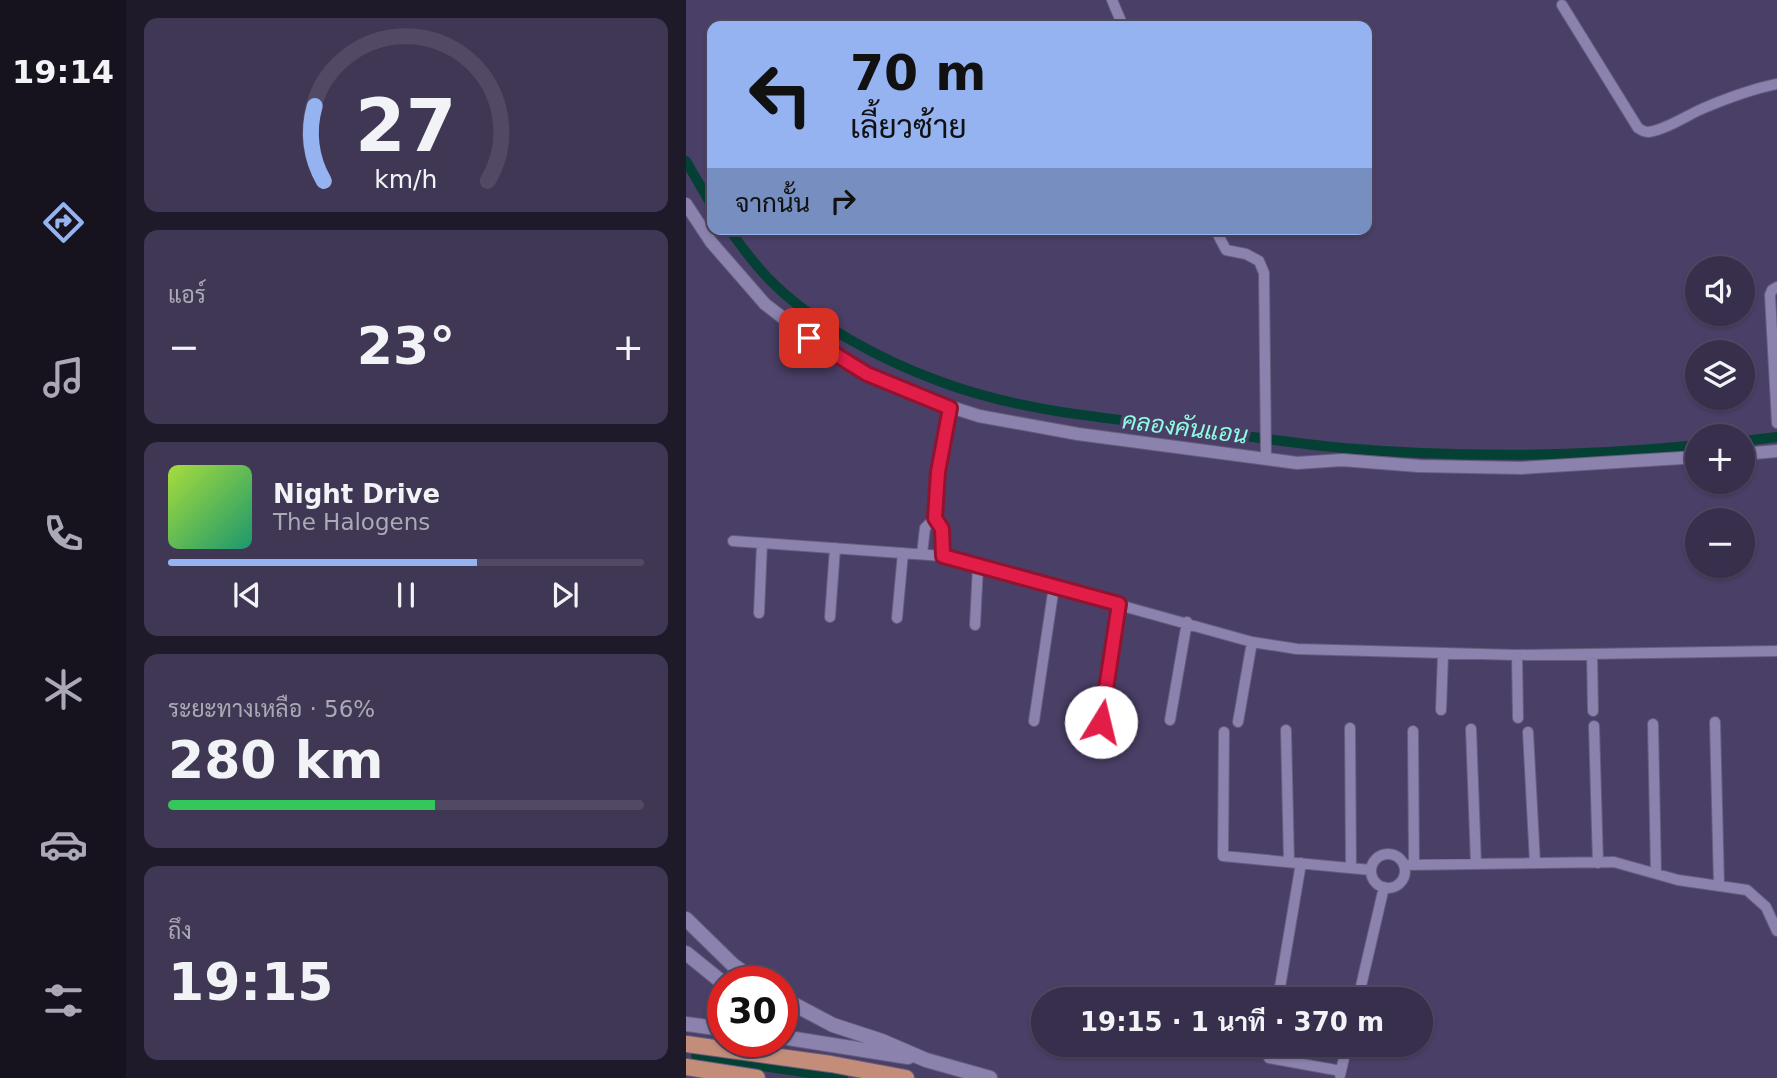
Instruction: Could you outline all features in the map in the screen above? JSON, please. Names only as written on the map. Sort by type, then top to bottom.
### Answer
[{"type":"main road","points":[[686,919],[734,966]]},
{"type":"main road","points":[[686,953],[707,970]]},
{"type":"main road","points":[[798,1007],[833,1026]]},
{"type":"main road","points":[[798,1015],[882,1041],[926,1060]]},
{"type":"main road","points":[[686,1024],[707,1027]]},
{"type":"main road","points":[[798,1040],[926,1060],[990,1078]]},
{"type":"main road","points":[[686,1044],[831,1064],[906,1078]]},
{"type":"main road","points":[[686,1067],[757,1078]]},
{"type":"street","points":[[1112,0],[1122,21]]},
{"type":"street","points":[[1562,5],[1642,131],[1662,127],[1730,99],[1777,84]]},
{"type":"street","points":[[686,204],[711,242],[757,295],[800,331],[867,374],[950,408],[979,416],[1078,434],[1297,463],[1342,460],[1419,466],[1521,468],[1685,458]]},
{"type":"street","points":[[1218,235],[1227,250],[1246,254],[1259,261],[1264,273],[1266,458]]},
{"type":"street","points":[[1777,288],[1772,290],[1770,295],[1777,423]]},
{"type":"street","points":[[943,556],[942,529],[935,518],[938,472],[950,408]]},
{"type":"street","points":[[1755,453],[1777,451]]},
{"type":"street","points":[[922,554],[925,528],[935,518]]},
{"type":"street","points":[[733,541],[943,556],[1252,642],[1297,649],[1517,655],[1777,651]]},
{"type":"street","points":[[759,613],[762,543]]},
{"type":"street","points":[[830,617],[835,548]]},
{"type":"street","points":[[897,618],[903,553]]},
{"type":"street","points":[[975,625],[978,566]]},
{"type":"street","points":[[1034,721],[1054,586]]},
{"type":"street","points":[[1101,722],[1119,604]]},
{"type":"street","points":[[1170,720],[1186,622]]},
{"type":"street","points":[[1238,722],[1252,642]]},
{"type":"street","points":[[1441,710],[1443,654]]},
{"type":"street","points":[[1592,654],[1593,711]]},
{"type":"street","points":[[1517,655],[1518,718]]},
{"type":"street","points":[[1715,722],[1719,886]]},
{"type":"street","points":[[1653,724],[1656,873]]},
{"type":"street","points":[[1594,726],[1598,863]]},
{"type":"street","points":[[1350,728],[1351,868]]},
{"type":"street","points":[[1471,729],[1476,864]]},
{"type":"street","points":[[1280,987],[1295,863],[1286,730]]},
{"type":"street","points":[[1413,731],[1409,865],[1402,880],[1395,886],[1384,887],[1374,881],[1371,870],[1376,859],[1386,854],[1397,856],[1409,865],[1614,862],[1656,873],[1747,890],[1766,907],[1777,930]]},
{"type":"street","points":[[1224,732],[1223,856],[1371,870]]},
{"type":"street","points":[[1528,732],[1535,863]]},
{"type":"street","points":[[1361,987],[1384,887]]},
{"type":"street","points":[[1269,1057],[1341,1075],[1345,1057]]},
{"type":"waterway","name":"คลองคันแอน","points":[[686,161],[707,197]]},
{"type":"waterway","name":"คลองคันแอน","points":[[733,235],[776,286],[831,328],[894,363],[995,399],[1087,416],[1302,444],[1387,451],[1520,455],[1685,446]]},
{"type":"waterway","name":"คลองคันแอน","points":[[1755,440],[1777,437]]},
{"type":"waterway","points":[[696,1056],[843,1078]]},
{"type":"route","points":[[809,338],[867,374],[950,408],[938,472],[935,518],[942,529],[943,556],[1119,604],[1101,722]]}]
